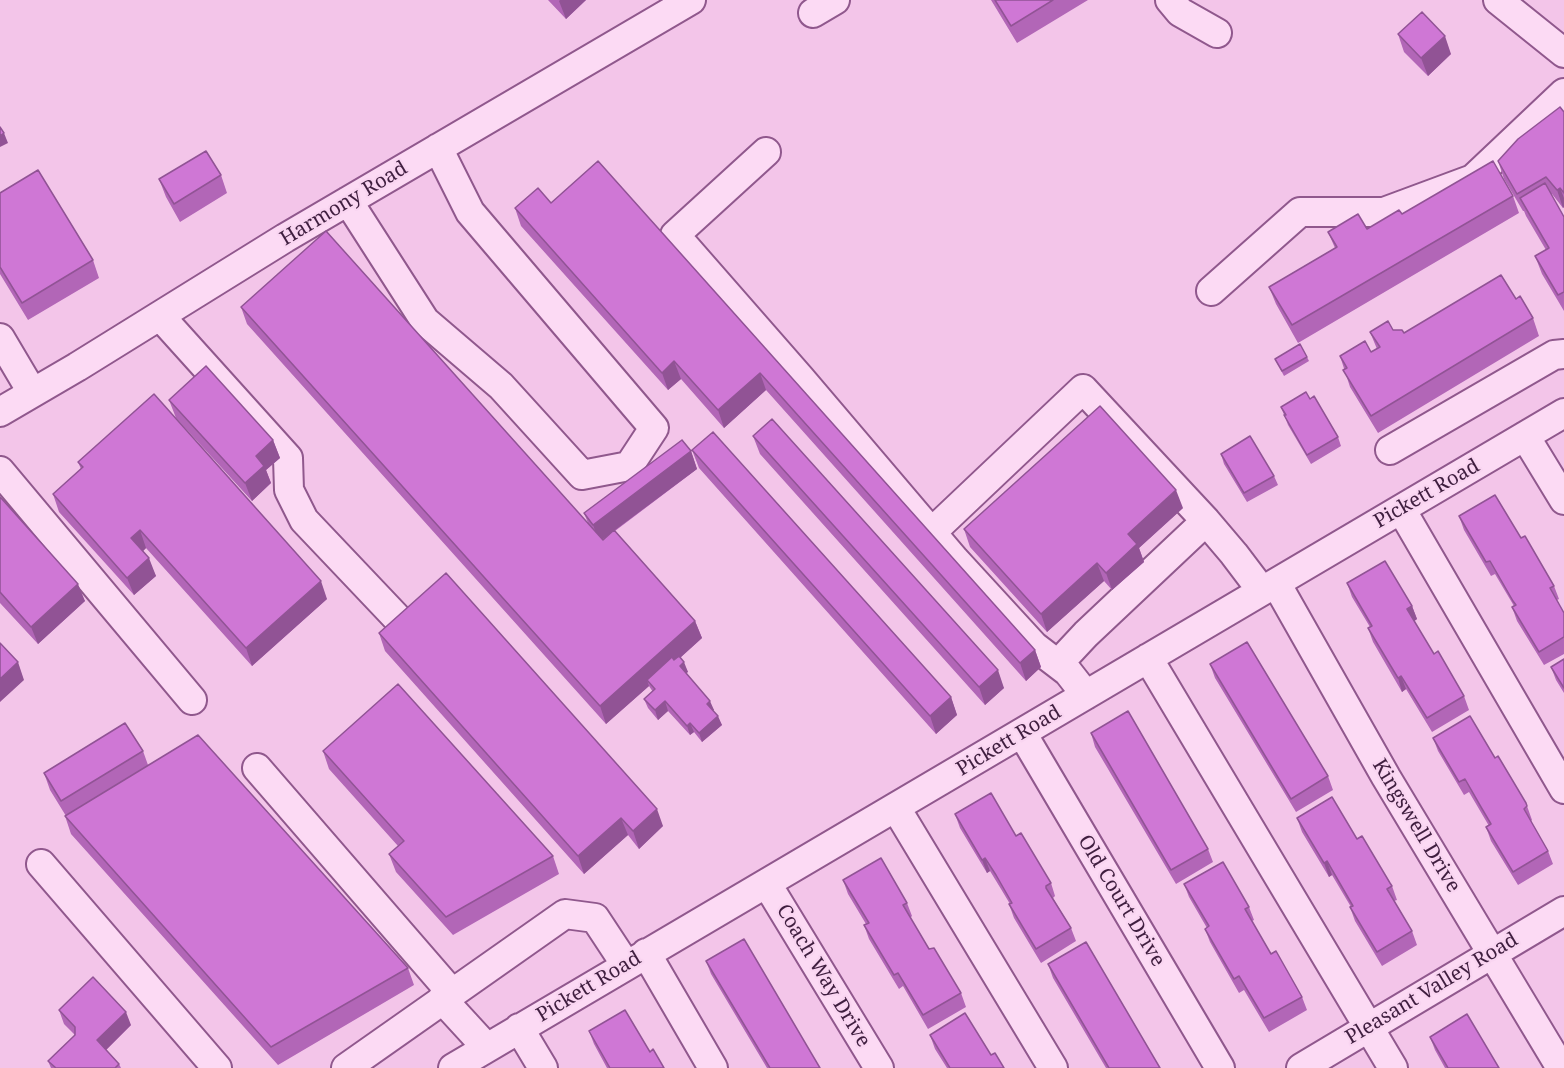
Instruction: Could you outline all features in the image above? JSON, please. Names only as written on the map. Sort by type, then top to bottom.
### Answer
[{"type":"street","name":"Harmony Road","points":[[0,412],[348,201],[691,0]]},
{"type":"street","points":[[1170,0],[1180,12],[1217,33]]},
{"type":"street","points":[[1498,0],[1564,52]]},
{"type":"street","points":[[1211,291],[1300,212],[1384,212],[1473,179],[1564,93]]},
{"type":"street","points":[[348,201],[425,321],[501,386],[582,475],[629,466],[654,428],[470,212],[438,148]]},
{"type":"street","points":[[766,152],[675,236],[1018,630],[1034,646],[1068,672],[1086,695]]},
{"type":"street","points":[[160,315],[288,458],[289,490],[304,520],[397,618]]},
{"type":"street","points":[[2,347],[32,392]]},
{"type":"street","points":[[1390,450],[1554,355],[1564,354]]},
{"type":"street","name":"Kingswell Drive","points":[[932,532],[1083,389],[1269,587],[1562,1068]]},
{"type":"street","name":"Pickett Road","points":[[453,1068],[1564,413]]},
{"type":"street","points":[[1525,436],[1564,500]]},
{"type":"street","points":[[0,471],[192,700]]},
{"type":"street","points":[[1401,509],[1564,789]]},
{"type":"street","points":[[1058,664],[1086,634],[1206,521]]},
{"type":"street","points":[[1148,658],[1394,1068]]},
{"type":"street","name":"Old Court Drive","points":[[1022,733],[1220,1068]]},
{"type":"street","points":[[257,768],[487,1048]]},
{"type":"street","points":[[896,808],[1053,1068]]},
{"type":"street","points":[[41,864],[217,1068]]},
{"type":"street","name":"Coach Way Drive","points":[[767,884],[879,1068]]},
{"type":"street","name":"Pleasant Valley Road","points":[[1301,1068],[1564,911]]},
{"type":"street","points":[[346,1068],[565,914],[595,918],[636,959],[713,1068]]},
{"type":"street","points":[[519,1028],[543,1068]]},
{"type":"building","points":[[995,0],[1053,0],[1011,26]]},
{"type":"building","points":[[1422,12],[1445,36],[1421,58],[1398,34]]},
{"type":"building","points":[[1560,107],[1564,112],[1564,193],[1560,188],[1557,190],[1546,177],[1517,194],[1498,161],[1518,139]]},
{"type":"building","points":[[206,151],[221,175],[174,204],[159,179]]},
{"type":"building","points":[[598,161],[1035,650],[1020,663],[760,373],[718,410],[674,361],[662,373],[515,208],[538,188],[551,203]]},
{"type":"building","points":[[1493,161],[1513,196],[1292,325],[1269,287],[1337,247],[1328,232],[1358,214],[1367,229],[1399,210],[1402,214]]},
{"type":"building","points":[[38,170],[93,260],[22,303],[0,267],[0,193]]},
{"type":"building","points":[[1545,183],[1564,217],[1564,292],[1558,295],[1535,256],[1549,248],[1520,198]]},
{"type":"building","points":[[326,231],[603,540],[614,530],[695,621],[600,706],[241,307]]},
{"type":"building","points":[[1501,275],[1516,299],[1520,296],[1533,318],[1371,416],[1343,370],[1347,368],[1340,356],[1365,341],[1371,352],[1380,347],[1370,332],[1388,321],[1393,330],[1402,330],[1404,333]]},
{"type":"building","points":[[1300,344],[1307,357],[1282,371],[1275,359]]},
{"type":"building","points":[[206,366],[273,440],[256,456],[264,466],[245,483],[169,400]]},
{"type":"building","points":[[1306,392],[1310,399],[1314,396],[1338,437],[1307,455],[1281,407]]},
{"type":"building","points":[[154,394],[321,581],[246,648],[140,530],[131,538],[149,558],[127,578],[53,494],[83,467],[78,462]]},
{"type":"building","points":[[1100,406],[1176,490],[1128,534],[1137,544],[1106,573],[1097,563],[1041,614],[964,529]]},
{"type":"building","points":[[772,419],[998,670],[979,687],[753,436]]},
{"type":"building","points":[[713,432],[951,697],[930,716],[692,450]]},
{"type":"building","points":[[1250,436],[1274,476],[1244,493],[1221,454]]},
{"type":"building","points":[[682,440],[691,451],[593,525],[584,513]]},
{"type":"building","points":[[1495,495],[1521,538],[1525,536],[1554,586],[1550,588],[1564,613],[1564,637],[1539,652],[1512,607],[1516,605],[1490,561],[1486,562],[1459,516]]},
{"type":"building","points":[[0,497],[78,584],[31,627],[0,592]]},
{"type":"building","points":[[1385,561],[1412,606],[1407,609],[1434,654],[1438,651],[1464,696],[1427,718],[1401,676],[1398,678],[1368,628],[1372,626],[1347,583]]},
{"type":"building","points":[[446,573],[657,809],[633,831],[621,818],[578,856],[379,633]]},
{"type":"building","points":[[1247,642],[1328,776],[1291,799],[1210,664]]},
{"type":"building","points":[[0,643],[18,662],[0,679]]},
{"type":"building","points":[[679,656],[684,662],[680,666],[710,701],[707,704],[718,716],[699,733],[690,723],[687,726],[665,701],[655,710],[644,699],[655,689],[647,680],[672,657],[674,660]]},
{"type":"building","points":[[1564,659],[1564,688],[1551,667]]},
{"type":"building","points":[[398,684],[553,856],[446,917],[389,854],[404,841],[323,751]]},
{"type":"building","points":[[1128,711],[1208,849],[1171,870],[1091,733]]},
{"type":"building","points":[[1470,716],[1495,758],[1498,756],[1526,803],[1527,806],[1524,809],[1548,851],[1513,872],[1486,827],[1491,824],[1465,779],[1459,782],[1433,738]]},
{"type":"building","points":[[125,723],[143,751],[61,801],[44,773]]},
{"type":"building","points":[[198,735],[408,968],[271,1047],[65,816]]},
{"type":"building","points":[[991,793],[1016,836],[1021,833],[1051,883],[1046,888],[1071,928],[1036,949],[1009,904],[1012,903],[996,875],[985,858],[982,860],[955,814]]},
{"type":"building","points":[[1332,797],[1357,839],[1362,836],[1392,886],[1387,889],[1412,931],[1377,952],[1350,907],[1353,906],[1327,861],[1324,863],[1297,818]]},
{"type":"building","points":[[881,858],[907,903],[903,905],[929,949],[934,948],[961,993],[923,1015],[898,973],[894,975],[864,925],[869,923],[843,880]]},
{"type":"building","points":[[1223,862],[1249,907],[1245,909],[1271,954],[1276,951],[1302,997],[1264,1018],[1239,976],[1234,979],[1205,929],[1209,926],[1184,884]]},
{"type":"building","points":[[744,939],[820,1068],[770,1068],[706,961]]},
{"type":"building","points":[[1086,942],[1160,1068],[1109,1068],[1048,964]]},
{"type":"building","points":[[93,977],[126,1012],[97,1040],[119,1064],[115,1068],[56,1068],[48,1061],[75,1035],[75,1027],[59,1010]]},
{"type":"building","points":[[625,1010],[650,1052],[653,1049],[664,1068],[610,1068],[589,1031]]},
{"type":"building","points":[[965,1013],[991,1055],[995,1053],[1004,1068],[950,1068],[930,1035]]},
{"type":"building","points":[[1467,1014],[1499,1068],[1448,1068],[1430,1037]]}]
